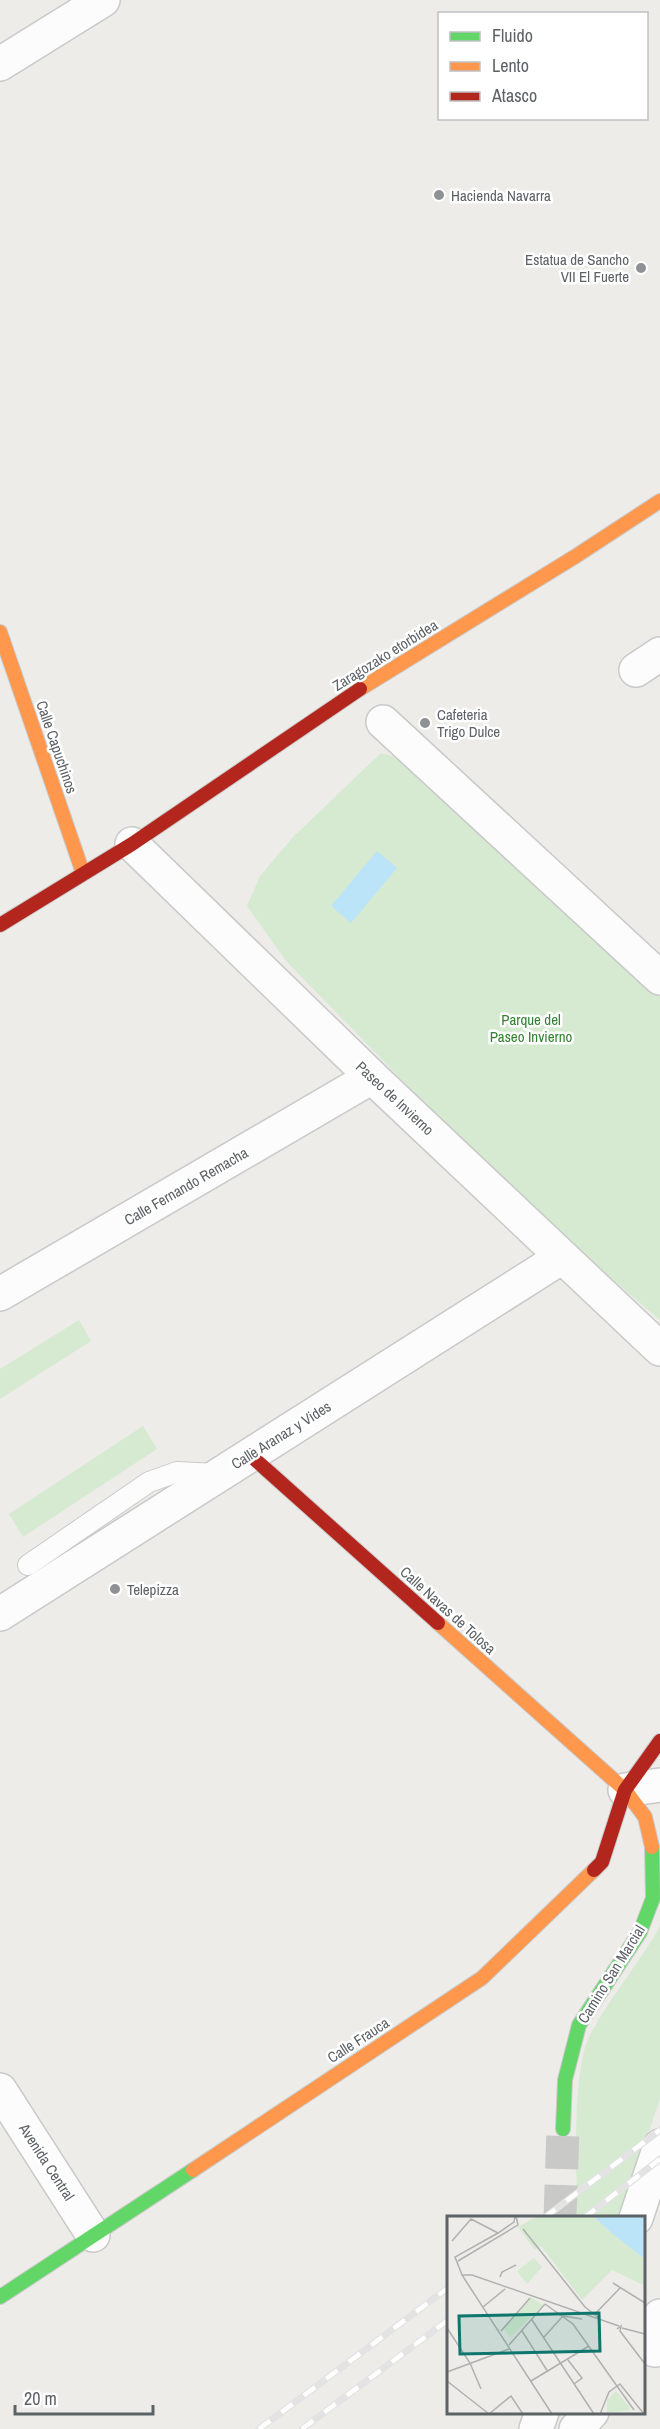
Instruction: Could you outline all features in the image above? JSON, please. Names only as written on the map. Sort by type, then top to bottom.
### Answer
[{"type":"street","points":[[0,64],[103,0]]},
{"type":"street","name":"Zaragozako etorbidea","points":[[83,873],[132,844],[351,695],[660,501]]},
{"type":"street","name":"Calle Capuchinos","points":[[0,632],[83,873]]},
{"type":"street","points":[[383,722],[660,978]]},
{"type":"street","name":"Paseo de Invierno","points":[[132,844],[372,1077],[660,1349]]},
{"type":"street","points":[[0,925],[83,873]]},
{"type":"street","name":"Calle Fernando Remacha","points":[[0,1294],[372,1077]]},
{"type":"street","name":"Calle Aranaz y Vides","points":[[0,1614],[562,1257]]},
{"type":"street","name":"Calle Navas de Tolosa","points":[[250,1455],[625,1790]]},
{"type":"street","name":"Calle Frauca","points":[[0,2297],[482,1978],[602,1862],[625,1790],[660,1741]]},
{"type":"street","points":[[625,1790],[660,1785]]},
{"type":"street","name":"Camino San Marcial","points":[[563,2129],[565,2080],[579,2025],[640,1932],[653,1899],[654,1855],[645,1817],[625,1790]]},
{"type":"street","name":"Avenida Central","points":[[0,2090],[93,2235]]},
{"type":"street","points":[[636,2216],[660,2146]]},
{"type":"street","points":[[645,2299],[660,2311]]},
{"type":"street","points":[[653,2355],[660,2316]]},
{"type":"street","points":[[536,2429],[541,2414]]},
{"type":"street","points":[[564,2429],[568,2414]]},
{"type":"street","points":[[576,2429],[590,2414]]},
{"type":"lane","points":[[28,1565],[149,1482],[177,1472],[219,1474]]},
{"type":"green space","name":"Parque del Paseo Invierno","points":[[381,753],[438,768],[660,971],[660,1320],[565,1239],[557,1239],[286,961],[247,906],[260,876],[293,837]]},
{"type":"green space","points":[[79,1320],[91,1341],[0,1399],[0,1369]]},
{"type":"green space","points":[[143,1426],[157,1449],[23,1537],[9,1514]]},
{"type":"green space","points":[[660,1926],[660,2099],[620,2216],[577,2216],[576,2124],[584,2051],[598,2021]]},
{"type":"water","points":[[377,851],[397,868],[351,923],[331,906]]},
{"type":"tunnel","points":[[560,2216],[563,2129]]},
{"type":"railway","points":[[547,2216],[660,2130]]},
{"type":"railway","points":[[587,2216],[660,2159]]},
{"type":"railway","points":[[259,2429],[447,2289]]},
{"type":"railway","points":[[302,2429],[447,2321]]},
{"type":"traffic: fast","points":[[563,2129],[565,2080],[579,2025],[640,1932],[653,1898],[652,1847]]},
{"type":"traffic: fast","points":[[0,2297],[193,2170]]},
{"type":"traffic: slow","points":[[360,689],[576,556],[660,501]]},
{"type":"traffic: slow","points":[[0,632],[83,873]]},
{"type":"traffic: slow","points":[[438,1623],[625,1790],[645,1817],[652,1847]]},
{"type":"traffic: slow","points":[[193,2170],[482,1978],[594,1870]]},
{"type":"traffic: jam","points":[[0,925],[132,844],[360,689]]},
{"type":"traffic: jam","points":[[250,1455],[438,1623]]},
{"type":"traffic: jam","points":[[594,1870],[602,1862],[625,1790],[660,1741]]},
{"type":"place","name":"Hacienda Navarra","points":[[439,195]]},
{"type":"place","name":"Estatua de Sancho VII El Fuerte","points":[[641,268]]},
{"type":"place","name":"Cafeteria Trigo Dulce","points":[[425,723]]},
{"type":"place","name":"Telepizza","points":[[115,1589]]}]
